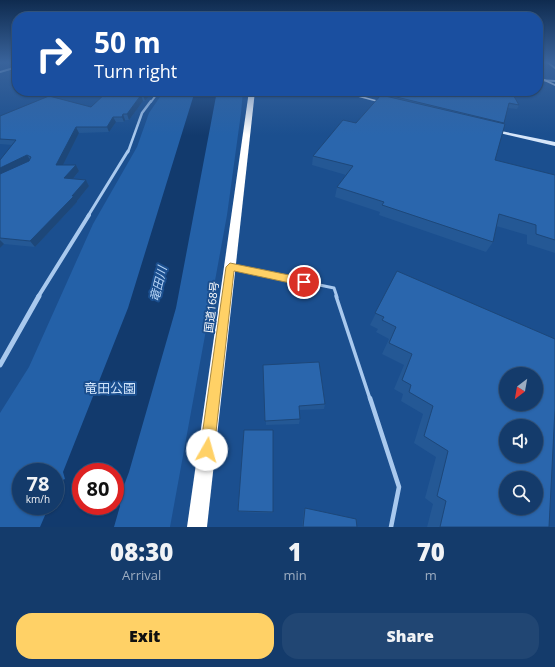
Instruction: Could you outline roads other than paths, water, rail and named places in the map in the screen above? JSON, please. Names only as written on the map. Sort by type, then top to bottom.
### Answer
[{"type":"highway","name":"国道168号","points":[[197,527],[251,96]]},
{"type":"main road","points":[[357,96],[390,104]]},
{"type":"main road","points":[[488,128],[555,144]]},
{"type":"street","points":[[0,365],[34,303],[120,166],[128,152],[142,113],[155,96]]},
{"type":"lane","points":[[230,267],[334,288],[399,487],[391,527]]},
{"type":"waterway","name":"竜田川","points":[[99,463],[152,308],[205,96]]},
{"type":"waterway","name":"竜田川","points":[[77,527],[82,515]]},
{"type":"park label","name":"竜田公園","points":[[110,388]]}]
